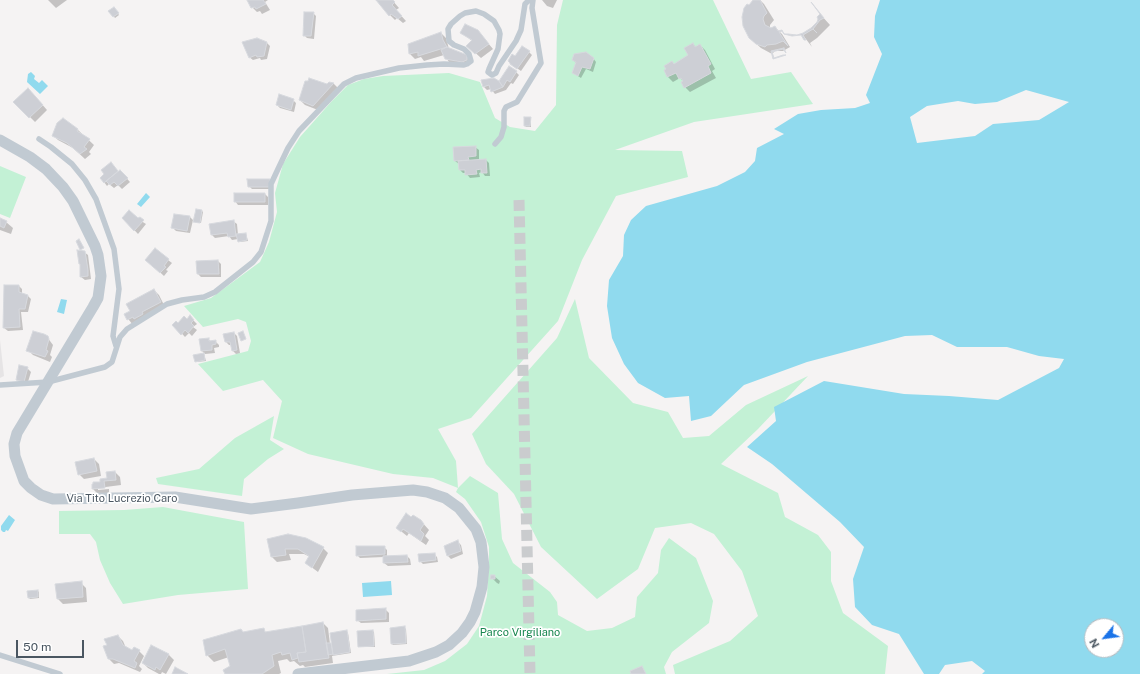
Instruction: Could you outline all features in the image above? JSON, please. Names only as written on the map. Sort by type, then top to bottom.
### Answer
[{"type":"street","name":"Via Tito Lucrezio Caro","points":[[0,140],[30,157],[46,169],[63,187],[86,227],[98,255],[101,276],[98,298],[17,434],[14,444],[15,456],[24,481],[31,488],[47,498],[53,499],[175,497],[252,509],[352,495],[412,490],[427,492],[445,498],[459,508],[476,529],[481,542],[484,567],[482,587],[475,612],[470,622],[462,633],[449,645],[436,652],[409,661],[298,674]]},
{"type":"lane","points":[[0,385],[48,382],[105,368],[112,362],[120,337],[127,329],[167,304],[204,297],[215,292],[257,258],[263,247],[271,221],[272,184],[292,140],[344,84],[356,78],[399,68],[427,65],[468,64],[471,61],[469,54],[464,49],[454,45],[449,40],[448,29],[465,13],[476,11],[484,14],[494,21],[500,34],[498,49],[488,68],[488,72],[492,75],[496,73],[516,41],[521,30],[525,4],[529,0]]},
{"type":"lane","points":[[495,144],[501,137],[504,127],[504,111],[506,107],[517,102],[541,63],[532,0]]},
{"type":"lane","points":[[288,134],[292,140]]},
{"type":"lane","points":[[39,139],[72,164],[85,180],[98,206],[114,249],[119,289],[113,336],[116,346]]},
{"type":"lane","points":[[0,655],[60,674]]},
{"type":"shaded area","points":[[0,340],[4,376],[0,378]]},
{"type":"green space","points":[[563,0],[713,0],[751,79],[791,72],[813,104],[694,122],[615,150],[682,151],[688,177],[616,196],[582,260],[558,321],[471,418],[438,429],[456,461],[458,488],[433,478],[393,474],[308,454],[273,438],[282,401],[263,380],[223,391],[198,364],[248,351],[251,341],[246,322],[238,319],[203,327],[184,306],[211,298],[260,262],[269,242],[277,212],[275,193],[283,164],[300,137],[348,85],[364,79],[383,76],[449,73],[480,82],[495,118],[510,127],[535,131],[556,105],[557,25]]},
{"type":"green space","points":[[0,166],[26,177],[10,218],[0,214]]},
{"type":"green space","points":[[575,299],[589,358],[633,403],[668,412],[683,438],[709,436],[746,405],[808,376],[758,429],[721,464],[778,493],[785,517],[818,535],[831,552],[831,581],[843,613],[888,646],[885,674],[675,674],[673,665],[730,641],[758,616],[742,571],[714,534],[691,523],[655,528],[638,569],[597,599],[541,547],[514,494],[486,464],[472,434],[557,338]]},
{"type":"green space","points":[[274,416],[270,440],[284,449],[268,459],[244,479],[242,496],[158,484],[156,478],[199,469],[235,438]]},
{"type":"green space","name":"Parco Virgiliano","points":[[470,476],[498,493],[502,539],[513,563],[550,592],[557,602],[558,615],[587,631],[612,628],[635,617],[637,597],[658,573],[661,550],[669,538],[696,558],[713,601],[709,623],[672,652],[664,667],[666,674],[387,674],[424,670],[445,661],[467,644],[479,626],[487,596],[489,547],[481,522],[465,499],[456,492]]},
{"type":"green space","points":[[163,507],[244,522],[248,589],[178,595],[123,604],[110,583],[100,560],[96,542],[90,534],[59,534],[59,511],[124,510]]},
{"type":"water","points":[[880,0],[1140,0],[1140,674],[982,674],[985,671],[972,661],[945,665],[939,674],[924,674],[899,634],[872,625],[855,607],[853,579],[864,547],[840,522],[772,464],[747,447],[776,421],[774,407],[824,381],[904,394],[998,400],[1059,368],[1064,359],[1039,356],[1007,347],[957,347],[932,335],[905,336],[807,362],[744,385],[711,416],[691,421],[689,396],[665,398],[638,383],[624,364],[612,338],[607,306],[609,280],[623,256],[624,235],[631,220],[646,206],[717,186],[745,172],[755,161],[757,148],[784,134],[774,129],[798,114],[821,110],[855,108],[870,103],[866,95],[882,54],[874,37],[875,16]],"holes":[[[1026,90],[1069,102],[1039,120],[993,124],[975,136],[917,143],[910,117],[927,106],[958,101],[975,104],[997,102]]]},
{"type":"water","points":[[31,72],[35,76],[34,79],[39,83],[42,80],[48,86],[40,94],[27,82],[28,74]]},
{"type":"water","points":[[146,193],[150,197],[141,207],[137,204]]},
{"type":"water","points":[[61,299],[67,300],[64,314],[57,312]]},
{"type":"water","points":[[9,515],[15,520],[8,531],[6,530],[3,532],[1,530],[1,526]]},
{"type":"water","points":[[391,581],[392,595],[363,597],[362,583]]},
{"type":"building","points":[[247,0],[263,0],[266,4],[256,9],[255,7],[251,8]]},
{"type":"building","points":[[376,0],[393,0],[395,2],[392,5],[402,16],[398,19],[391,14],[389,16]]},
{"type":"building","points":[[753,0],[760,0],[767,13],[763,19],[765,25],[771,28],[775,26],[778,31],[782,30],[784,34],[782,31],[779,32],[788,46],[783,41],[776,44],[767,45],[765,47],[756,44],[749,38],[743,26],[742,17],[744,8]]},
{"type":"building","points":[[811,2],[824,18],[820,20],[813,29],[803,35],[806,40],[804,40],[801,35],[792,36],[784,34],[797,35],[803,33],[817,22],[817,17],[820,14]]},
{"type":"building","points":[[114,7],[119,13],[113,17],[108,11]]},
{"type":"building","points":[[304,12],[314,12],[311,36],[303,36]]},
{"type":"building","points":[[465,24],[478,30],[489,44],[475,54],[466,46],[472,40],[460,33]]},
{"type":"building","points":[[441,32],[447,47],[418,56],[418,52],[409,54],[408,44]]},
{"type":"building","points":[[257,38],[267,42],[264,56],[257,57],[256,55],[249,58],[242,42]]},
{"type":"building","points":[[693,43],[695,47],[700,44],[711,64],[708,66],[711,73],[684,88],[681,82],[683,81],[681,78],[679,79],[676,73],[667,77],[664,66],[672,61],[674,64],[688,55],[684,48]]},
{"type":"building","points":[[522,46],[530,51],[517,69],[508,61],[512,54],[515,56]]},
{"type":"building","points":[[447,47],[467,55],[467,60],[462,62],[445,59],[441,50]]},
{"type":"building","points":[[784,48],[786,53],[783,49],[772,52],[774,58],[786,55],[773,59],[771,51]]},
{"type":"building","points":[[586,52],[594,58],[590,69],[582,67],[578,76],[572,73],[576,62],[572,60],[574,54]]},
{"type":"building","points":[[509,66],[517,71],[510,82],[507,80],[503,87],[499,81]]},
{"type":"building","points":[[309,78],[327,84],[329,82],[334,83],[313,106],[299,100],[305,81],[308,81]]},
{"type":"building","points":[[494,78],[499,81],[503,87],[491,92],[489,85],[483,87],[481,80]]},
{"type":"building","points":[[28,88],[43,105],[29,118],[13,102]]},
{"type":"building","points":[[279,94],[294,99],[291,110],[276,105]]},
{"type":"building","points":[[524,117],[531,117],[530,126],[524,126]]},
{"type":"building","points":[[63,118],[78,129],[77,131],[90,139],[84,147],[87,149],[80,154],[67,143],[52,136],[57,123]]},
{"type":"building","points":[[476,146],[476,156],[468,157],[469,160],[454,161],[453,147]]},
{"type":"building","points":[[486,159],[487,173],[481,173],[481,169],[476,170],[477,174],[465,175],[465,170],[459,170],[458,161]]},
{"type":"building","points":[[111,162],[118,171],[104,183],[100,178],[104,174],[101,170]]},
{"type":"building","points":[[120,170],[128,178],[118,186],[114,182],[110,185],[106,181]]},
{"type":"building","points":[[247,179],[270,179],[269,187],[248,187]]},
{"type":"building","points":[[234,193],[265,193],[265,202],[234,202]]},
{"type":"building","points":[[196,209],[202,210],[200,223],[193,222]]},
{"type":"building","points":[[129,210],[138,218],[140,217],[144,220],[134,231],[122,218]]},
{"type":"building","points":[[174,214],[190,216],[187,231],[171,228]]},
{"type":"building","points":[[0,218],[7,221],[4,228],[0,226]]},
{"type":"building","points":[[234,220],[236,236],[228,237],[227,233],[211,235],[209,224]]},
{"type":"building","points":[[246,233],[247,240],[238,242],[236,234]]},
{"type":"building","points":[[79,239],[84,248],[80,250],[76,241]]},
{"type":"building","points":[[155,248],[169,259],[164,266],[166,267],[160,273],[145,260]]},
{"type":"building","points":[[77,250],[85,251],[88,276],[80,277],[80,264]]},
{"type":"building","points":[[218,260],[219,274],[197,274],[196,261]]},
{"type":"building","points":[[4,285],[19,285],[19,292],[28,295],[25,309],[19,309],[20,327],[3,328]]},
{"type":"building","points":[[154,289],[161,302],[142,312],[143,314],[134,319],[133,317],[127,320],[124,314],[130,311],[126,304]]},
{"type":"building","points":[[190,315],[194,320],[191,323],[194,326],[188,333],[185,330],[181,335],[172,325],[176,321],[178,323],[184,316],[187,319]]},
{"type":"building","points":[[33,331],[48,336],[49,339],[46,350],[48,351],[45,357],[26,351]]},
{"type":"building","points":[[243,331],[246,339],[241,341],[238,333]]},
{"type":"building","points":[[234,332],[237,350],[232,351],[230,342],[225,342],[223,334]]},
{"type":"building","points":[[209,338],[209,341],[216,340],[216,344],[212,345],[212,350],[201,351],[199,339]]},
{"type":"building","points":[[204,353],[205,360],[195,362],[193,355]]},
{"type":"building","points":[[19,365],[28,367],[24,382],[16,380]]},
{"type":"building","points":[[94,458],[97,471],[78,475],[75,462]]},
{"type":"building","points":[[115,471],[116,480],[104,481],[105,488],[92,489],[93,482],[100,482],[100,479],[107,478],[106,472]]},
{"type":"building","points":[[406,513],[411,517],[413,515],[424,524],[420,530],[424,534],[421,541],[403,529],[401,532],[396,528]]},
{"type":"building","points":[[288,534],[306,538],[324,547],[312,568],[305,563],[309,556],[298,549],[285,549],[286,555],[271,557],[267,539]]},
{"type":"building","points":[[458,540],[461,551],[447,556],[444,546]]},
{"type":"building","points":[[356,546],[385,546],[385,554],[356,556]]},
{"type":"building","points":[[435,553],[436,560],[419,562],[418,554]]},
{"type":"building","points":[[407,555],[408,562],[383,563],[383,556]]},
{"type":"building","points":[[491,575],[495,575],[495,579],[490,579]]},
{"type":"building","points":[[82,581],[83,597],[57,599],[55,584]]},
{"type":"building","points":[[38,590],[38,597],[28,598],[27,591]]},
{"type":"building","points":[[386,608],[386,619],[356,621],[356,610]]},
{"type":"building","points":[[323,622],[329,658],[299,662],[297,653],[306,652],[302,626]]},
{"type":"building","points":[[302,626],[306,652],[297,653],[298,658],[292,660],[290,653],[282,655],[281,652],[272,655],[274,666],[262,674],[225,674],[223,670],[230,666],[225,649],[206,656],[203,640],[241,629],[243,632],[264,628],[265,632]]},
{"type":"building","points":[[405,626],[406,643],[391,644],[390,628]]},
{"type":"building","points":[[347,630],[350,652],[333,655],[330,633]]},
{"type":"building","points":[[373,630],[374,646],[358,647],[357,631]]},
{"type":"building","points":[[118,635],[123,645],[132,650],[134,647],[140,650],[134,661],[137,663],[135,668],[113,659],[108,659],[103,646],[107,645],[104,639]]},
{"type":"building","points":[[326,643],[331,643],[333,654],[328,655]]},
{"type":"building","points":[[151,645],[169,654],[160,670],[156,667],[155,670],[142,663]]},
{"type":"building","points":[[642,666],[646,674],[631,674],[630,671]]},
{"type":"building","points":[[175,667],[188,674],[172,674]]},
{"type":"tunnel","points":[[519,200],[530,674]]}]
